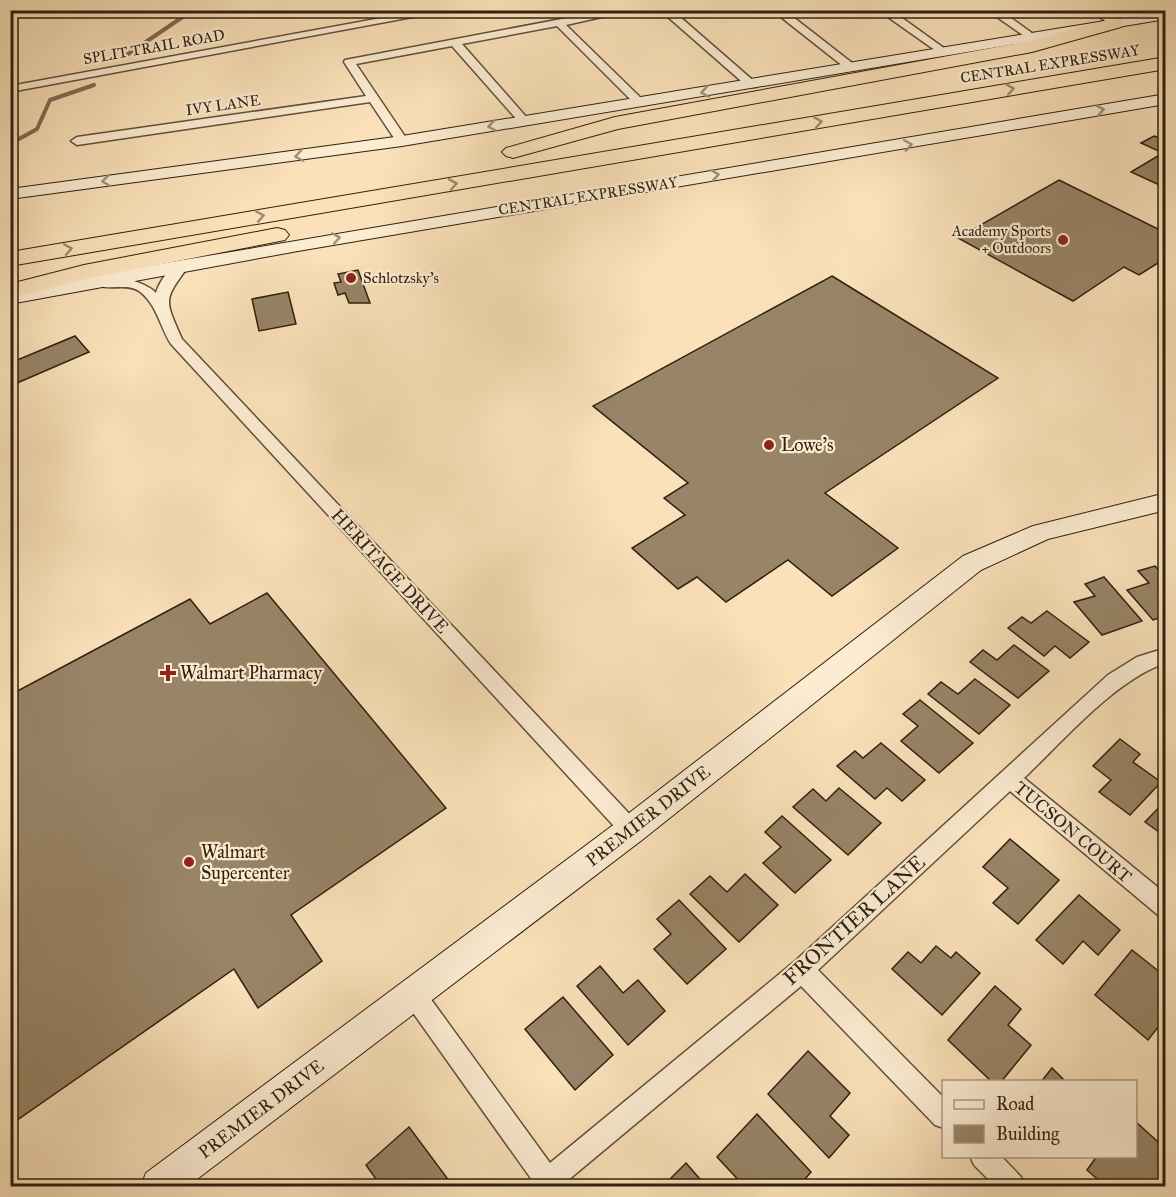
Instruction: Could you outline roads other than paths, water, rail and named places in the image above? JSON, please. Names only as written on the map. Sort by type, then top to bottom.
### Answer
[{"type":"highway","points":[[513,152],[615,123],[1032,46],[1115,23]]},
{"type":"highway","name":"CENTRAL EXPRESSWAY","points":[[489,156],[1166,45]]},
{"type":"highway","name":"CENTRAL EXPRESSWAY","points":[[10,259],[1166,63]]},
{"type":"highway","points":[[10,291],[84,272],[528,186],[643,151]]},
{"type":"main road","name":"CENTRAL EXPRESSWAY","points":[[10,194],[402,141],[1166,15]]},
{"type":"main road","name":"CENTRAL EXPRESSWAY","points":[[10,298],[183,264],[507,208],[942,139],[1166,99]]},
{"type":"main road","name":"PREMIER DRIVE","points":[[159,1186],[631,830],[972,562],[1042,532],[1166,501]]},
{"type":"street","name":"SPLIT TRAIL ROAD","points":[[10,88],[445,10]]},
{"type":"street","points":[[402,141],[349,62],[628,10]]},
{"type":"street","points":[[665,10],[752,85]]},
{"type":"street","points":[[777,10],[852,68]]},
{"type":"street","points":[[883,10],[943,51]]},
{"type":"street","points":[[992,10],[1031,36]]},
{"type":"street","points":[[1095,10],[1115,23]]},
{"type":"street","points":[[559,23],[640,103]]},
{"type":"street","points":[[454,43],[524,121]]},
{"type":"street","name":"IVY LANE","points":[[76,141],[374,98]]},
{"type":"street","points":[[160,305],[165,286],[183,264]]},
{"type":"street","name":"HERITAGE DRIVE","points":[[94,282],[135,284],[144,288],[160,305],[182,347],[631,830]]},
{"type":"street","name":"FRONTIER LANE","points":[[545,1184],[802,970],[1115,681],[1144,662],[1166,656]]},
{"type":"street","name":"TUCSON COURT","points":[[1009,778],[1166,908]]},
{"type":"street","points":[[802,970],[942,1114]]},
{"type":"street","points":[[414,995],[545,1184]]},
{"type":"street","points":[[985,1158],[1012,1186]]},
{"type":"waterway","points":[[128,54],[193,10]]},
{"type":"waterway","points":[[10,144],[37,129],[50,100],[94,85]]},
{"type":"place","name":"Academy Sports + Outdoors","points":[[1063,240]]},
{"type":"place","name":"Schlotzsky's","points":[[351,278]]},
{"type":"place","name":"Lowe's","points":[[769,445]]},
{"type":"place","name":"Walmart Pharmacy","points":[[168,673]]},
{"type":"place","name":"Walmart Supercenter","points":[[189,862]]}]
